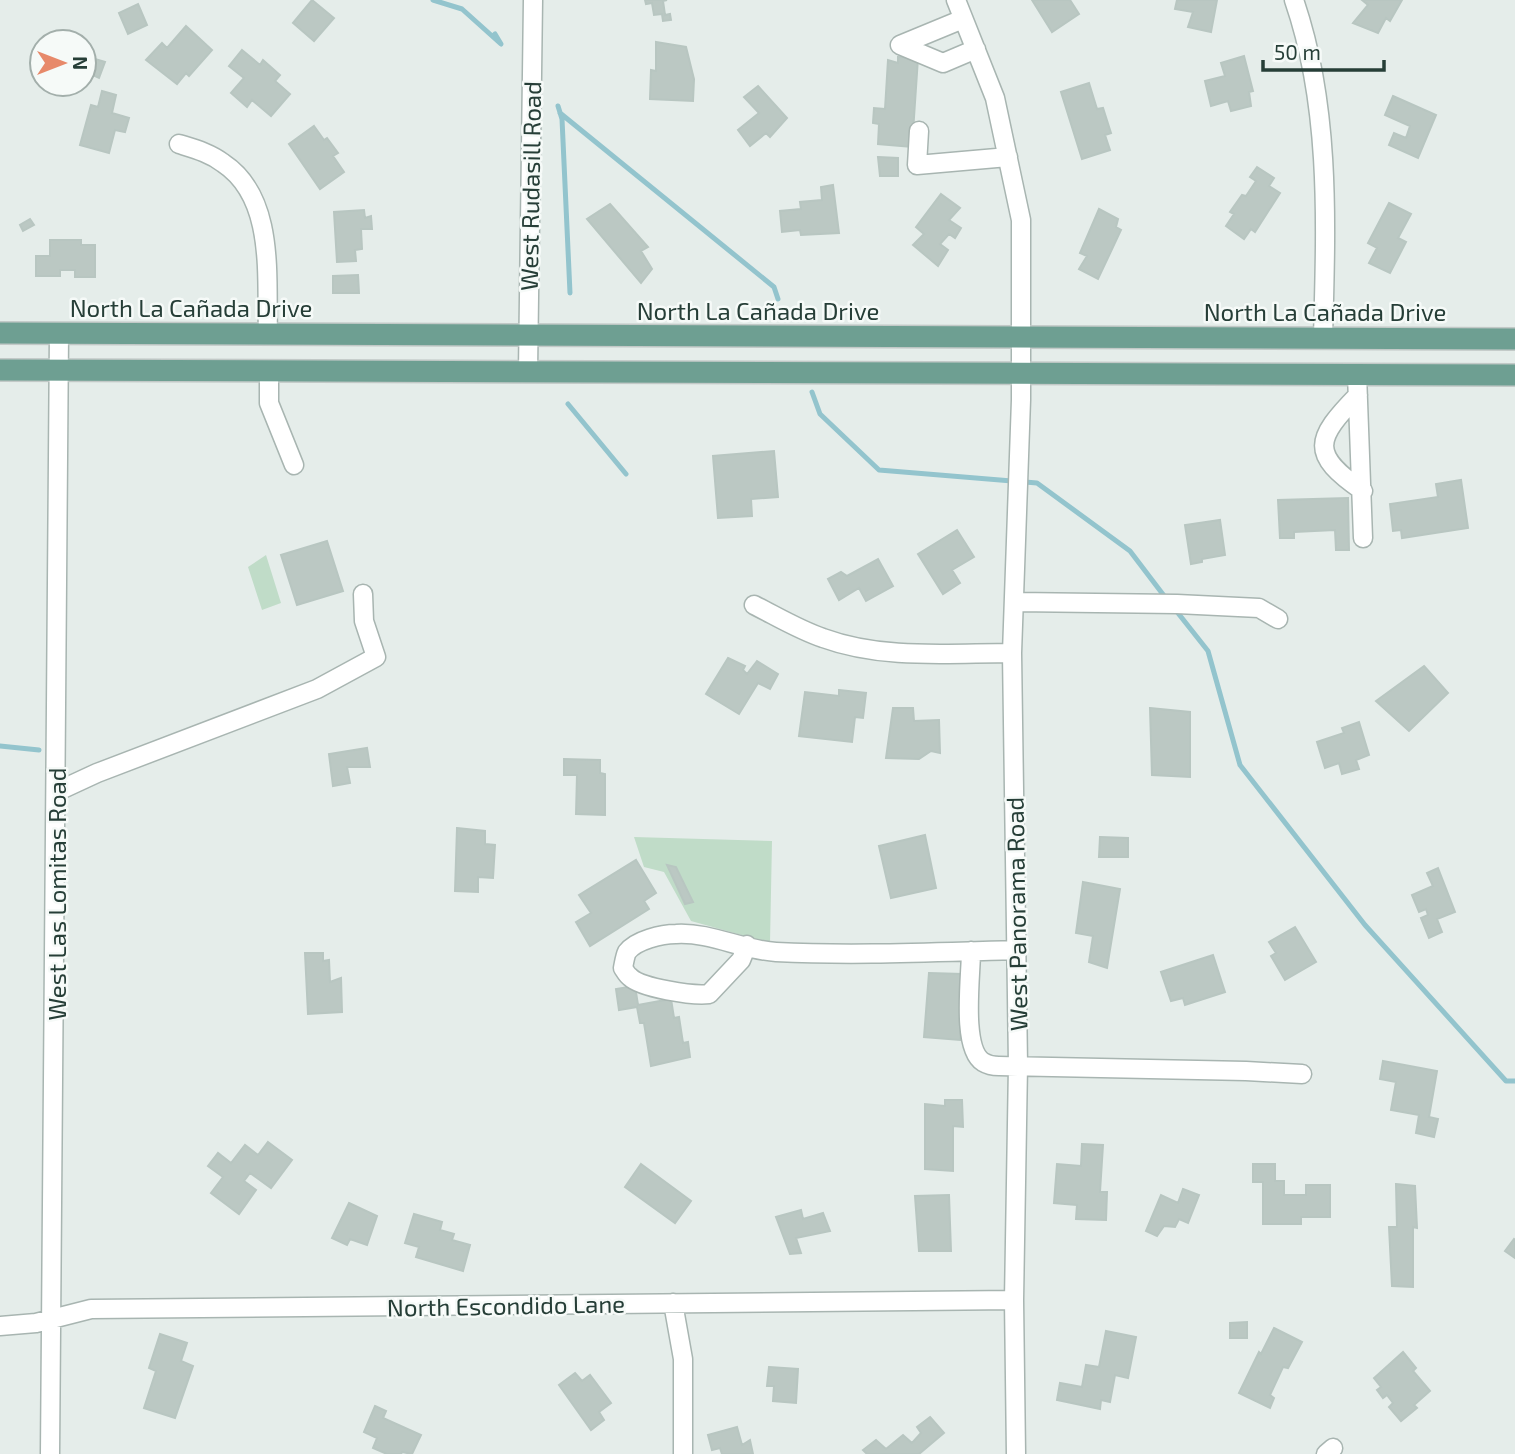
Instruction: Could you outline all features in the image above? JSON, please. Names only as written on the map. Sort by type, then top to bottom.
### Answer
[{"type":"main road","name":"North La Cañada Drive","points":[[0,333],[1515,339]]},
{"type":"main road","points":[[0,370],[1022,373],[1357,384],[1515,375]]},
{"type":"street","name":"West Rudasill Road","points":[[528,371],[533,0]]},
{"type":"street","name":"West Panorama Road","points":[[956,0],[995,98],[1021,220],[1022,373],[1012,653],[1018,1065],[1014,1300],[1016,1454]]},
{"type":"street","points":[[1294,0],[1303,27],[1314,80],[1321,134],[1324,214],[1323,337]]},
{"type":"street","points":[[963,19],[900,45],[943,63],[976,49]]},
{"type":"street","points":[[919,131],[917,165],[1008,157]]},
{"type":"street","points":[[179,144],[208,153],[226,164],[244,183],[258,209],[264,241],[268,333]]},
{"type":"street","name":"West Las Lomitas Road","points":[[51,1454],[60,333]]},
{"type":"street","points":[[269,371],[269,403],[294,465]]},
{"type":"street","points":[[1357,384],[1363,538]]},
{"type":"street","points":[[1357,384],[1324,438],[1323,446],[1329,463],[1363,491]]},
{"type":"street","points":[[56,792],[97,772],[317,688],[376,657],[364,621],[363,594]]},
{"type":"street","points":[[1015,602],[1259,608],[1278,619]]},
{"type":"street","points":[[754,605],[823,638],[862,649],[909,654],[1012,653]]},
{"type":"street","points":[[57,768],[97,772]]},
{"type":"street","points":[[747,945],[741,961],[709,994],[692,994],[648,985],[631,978],[623,968],[626,953],[636,944],[661,936],[691,934],[747,945],[772,952],[852,954],[1017,950]]},
{"type":"street","points":[[971,951],[969,1030],[971,1044],[984,1063],[1302,1074]]},
{"type":"street","name":"North Escondido Lane","points":[[0,1326],[19,1326],[91,1309],[1014,1300]]},
{"type":"street","points":[[673,1303],[683,1359],[683,1454]]},
{"type":"green space","points":[[266,555],[281,603],[262,610],[248,567]]},
{"type":"green space","points":[[634,837],[772,841],[770,943],[691,921],[664,872],[644,867]]},
{"type":"building","points":[[312,0],[334,18],[314,41],[293,23]]},
{"type":"building","points":[[645,0],[667,0],[663,1],[665,15],[670,14],[671,20],[663,21],[662,14],[654,15],[652,3],[646,4]]},
{"type":"building","points":[[1032,0],[1070,0],[1079,14],[1052,32]]},
{"type":"building","points":[[1177,0],[1217,0],[1211,32],[1188,27],[1193,12],[1175,9]]},
{"type":"building","points":[[1362,0],[1402,0],[1390,21],[1386,18],[1378,33],[1353,23],[1368,5]]},
{"type":"building","points":[[138,4],[147,25],[128,34],[119,13]]},
{"type":"building","points":[[186,26],[212,50],[189,76],[186,73],[177,84],[146,60],[162,43],[167,48]]},
{"type":"building","points":[[656,42],[686,47],[694,79],[693,101],[650,99],[651,70],[656,71]]},
{"type":"building","points":[[242,50],[260,65],[263,60],[280,75],[275,81],[290,94],[271,116],[252,100],[247,107],[231,93],[244,78],[229,66]]},
{"type":"building","points":[[1244,56],[1253,91],[1249,92],[1251,106],[1231,111],[1228,101],[1211,106],[1205,81],[1225,76],[1221,63]]},
{"type":"building","points":[[898,57],[918,58],[912,147],[878,144],[879,124],[873,123],[874,108],[885,109],[888,60],[898,63]]},
{"type":"building","points":[[98,60],[105,62],[98,78]]},
{"type":"building","points":[[1089,83],[1097,109],[1103,108],[1111,133],[1105,135],[1110,150],[1082,159],[1061,92]]},
{"type":"building","points":[[758,86],[787,118],[770,137],[766,133],[750,146],[738,130],[759,113],[744,97]]},
{"type":"building","points":[[102,91],[116,95],[112,113],[129,118],[125,132],[115,130],[109,153],[80,145],[91,105],[98,107]]},
{"type":"building","points":[[1393,96],[1436,115],[1418,158],[1389,145],[1394,133],[1406,138],[1410,126],[1385,115]]},
{"type":"building","points":[[314,126],[338,153],[333,156],[344,172],[320,189],[289,144]]},
{"type":"building","points":[[878,157],[898,158],[898,176],[880,176]]},
{"type":"building","points":[[1257,167],[1274,178],[1269,186],[1280,193],[1255,232],[1251,229],[1244,239],[1226,226],[1234,214],[1230,212],[1256,181],[1250,177]]},
{"type":"building","points":[[833,185],[839,233],[801,235],[800,230],[782,232],[780,211],[801,209],[800,202],[822,200],[821,187]]},
{"type":"building","points":[[941,194],[960,208],[949,220],[961,228],[955,238],[949,234],[940,244],[948,250],[938,266],[913,245],[924,234],[916,227]]},
{"type":"building","points":[[1389,203],[1411,214],[1398,238],[1406,242],[1390,273],[1369,263],[1377,248],[1368,243]]},
{"type":"building","points":[[610,204],[648,247],[641,251],[652,269],[641,283],[587,219]]},
{"type":"building","points":[[1099,209],[1118,219],[1116,227],[1121,230],[1098,279],[1079,269],[1087,256],[1080,253]]},
{"type":"building","points":[[364,210],[365,218],[371,216],[372,229],[361,229],[362,249],[355,250],[356,261],[337,262],[334,212]]},
{"type":"building","points":[[30,219],[34,225],[23,231],[20,225]]},
{"type":"building","points":[[50,240],[81,240],[81,245],[95,245],[95,277],[75,277],[75,270],[60,270],[60,276],[36,276],[36,256],[50,256]]},
{"type":"building","points":[[358,275],[359,293],[333,293],[333,276]]},
{"type":"building","points":[[774,451],[778,497],[751,499],[752,516],[718,518],[713,456]]},
{"type":"building","points":[[1461,480],[1468,528],[1402,538],[1401,530],[1393,531],[1390,504],[1438,497],[1436,484]]},
{"type":"building","points":[[1348,498],[1349,550],[1336,550],[1335,530],[1294,532],[1294,538],[1280,538],[1278,500]]},
{"type":"building","points":[[1220,520],[1225,555],[1191,564],[1185,525]]},
{"type":"building","points":[[957,530],[974,557],[952,570],[960,583],[943,594],[918,554]]},
{"type":"building","points":[[327,541],[343,591],[297,605],[281,555]]},
{"type":"building","points":[[878,559],[893,586],[866,601],[859,588],[839,600],[828,579],[841,572],[847,576]]},
{"type":"building","points":[[728,658],[745,666],[743,670],[747,674],[757,661],[778,674],[770,689],[758,683],[739,714],[706,694]]},
{"type":"building","points":[[1424,666],[1448,693],[1409,731],[1376,701]]},
{"type":"building","points":[[839,690],[866,693],[863,718],[855,717],[852,742],[799,736],[805,692],[839,696]]},
{"type":"building","points":[[893,708],[913,708],[914,721],[939,720],[940,753],[931,751],[919,759],[886,758]]},
{"type":"building","points":[[1150,708],[1190,712],[1190,777],[1152,775]]},
{"type":"building","points":[[1359,722],[1369,755],[1356,760],[1359,769],[1342,774],[1339,763],[1325,768],[1317,742],[1344,733],[1342,728]]},
{"type":"building","points":[[367,748],[370,767],[347,767],[350,783],[333,786],[329,754]]},
{"type":"building","points":[[564,759],[600,760],[600,773],[605,774],[605,815],[576,814],[577,775],[564,775]]},
{"type":"building","points":[[457,828],[485,831],[485,844],[495,845],[493,878],[478,877],[478,892],[455,891]]},
{"type":"building","points":[[925,835],[936,888],[891,898],[879,846]]},
{"type":"building","points":[[1100,837],[1128,838],[1128,857],[1099,857]]},
{"type":"building","points":[[636,860],[656,893],[644,901],[649,909],[590,946],[576,922],[591,913],[579,895]]},
{"type":"building","points":[[667,865],[676,867],[693,902],[685,904]]},
{"type":"building","points":[[1438,868],[1455,912],[1437,919],[1442,932],[1429,938],[1421,918],[1428,915],[1426,909],[1419,912],[1412,895],[1433,886],[1427,873]]},
{"type":"building","points":[[1083,882],[1120,889],[1107,968],[1089,962],[1093,936],[1076,933]]},
{"type":"building","points":[[1295,927],[1316,962],[1285,980],[1271,956],[1276,953],[1269,942]]},
{"type":"building","points":[[305,953],[323,953],[323,961],[329,960],[330,982],[341,978],[342,1012],[308,1014]]},
{"type":"building","points":[[1213,955],[1225,992],[1185,1005],[1183,998],[1171,1001],[1161,972]]},
{"type":"building","points":[[929,973],[962,974],[960,1040],[924,1037]]},
{"type":"building","points":[[635,986],[638,1005],[671,999],[674,1018],[679,1017],[683,1043],[688,1042],[690,1057],[651,1066],[644,1023],[640,1023],[637,1007],[619,1010],[616,989]]},
{"type":"building","points":[[1383,1061],[1437,1071],[1429,1117],[1438,1119],[1434,1137],[1416,1133],[1419,1115],[1391,1110],[1396,1082],[1380,1079]]},
{"type":"building","points":[[945,1100],[962,1100],[963,1127],[953,1126],[953,1171],[925,1169],[925,1104],[945,1106]]},
{"type":"building","points":[[268,1142],[292,1160],[271,1188],[250,1173],[244,1181],[256,1190],[239,1214],[211,1193],[223,1177],[208,1166],[218,1153],[231,1163],[245,1145],[258,1155]]},
{"type":"building","points":[[1082,1144],[1103,1145],[1100,1192],[1107,1192],[1106,1220],[1076,1219],[1077,1205],[1054,1203],[1057,1164],[1081,1166]]},
{"type":"building","points":[[641,1164],[691,1201],[675,1223],[625,1187]]},
{"type":"building","points":[[1253,1164],[1275,1164],[1275,1181],[1284,1181],[1284,1195],[1306,1195],[1306,1185],[1330,1185],[1330,1217],[1301,1217],[1301,1224],[1263,1224],[1263,1182],[1253,1182]]},
{"type":"building","points":[[1396,1184],[1415,1186],[1417,1228],[1413,1227],[1413,1287],[1392,1286],[1389,1227],[1397,1227]]},
{"type":"building","points":[[1183,1189],[1199,1195],[1188,1223],[1179,1219],[1175,1227],[1164,1226],[1157,1236],[1146,1231],[1161,1195],[1178,1203]]},
{"type":"building","points":[[949,1195],[951,1251],[919,1251],[915,1196]]},
{"type":"building","points":[[349,1203],[377,1216],[367,1245],[350,1239],[347,1245],[332,1238]]},
{"type":"building","points":[[801,1210],[803,1219],[823,1213],[830,1231],[796,1238],[801,1253],[790,1254],[776,1217]]},
{"type":"building","points":[[414,1214],[442,1222],[440,1230],[454,1234],[452,1240],[470,1245],[463,1271],[416,1257],[419,1247],[405,1243]]},
{"type":"building","points":[[1515,1240],[1515,1258],[1505,1251]]},
{"type":"building","points":[[1247,1322],[1247,1338],[1230,1338],[1230,1323]]},
{"type":"building","points":[[1274,1328],[1302,1342],[1288,1368],[1283,1367],[1270,1395],[1274,1398],[1270,1408],[1239,1393]]},
{"type":"building","points":[[1106,1331],[1136,1337],[1128,1378],[1115,1375],[1110,1402],[1101,1400],[1100,1409],[1057,1400],[1060,1383],[1082,1387],[1086,1365],[1099,1367]]},
{"type":"building","points":[[160,1334],[187,1343],[181,1361],[193,1366],[175,1418],[144,1408],[156,1371],[149,1368]]},
{"type":"building","points":[[1403,1352],[1416,1368],[1413,1371],[1430,1391],[1414,1405],[1417,1408],[1401,1421],[1389,1407],[1393,1403],[1387,1395],[1383,1398],[1377,1390],[1381,1387],[1374,1378]]},
{"type":"building","points":[[769,1367],[798,1369],[796,1403],[773,1401],[774,1386],[767,1386]]},
{"type":"building","points":[[575,1373],[582,1381],[590,1375],[611,1403],[599,1412],[604,1420],[591,1430],[559,1385]]},
{"type":"building","points":[[375,1406],[386,1411],[383,1418],[421,1435],[412,1454],[387,1454],[373,1448],[377,1438],[364,1432]]},
{"type":"building","points":[[930,1417],[944,1433],[919,1454],[867,1454],[863,1450],[876,1440],[886,1449],[903,1435],[912,1443],[921,1433],[917,1427]]},
{"type":"building","points":[[737,1427],[742,1445],[750,1440],[753,1454],[722,1454],[720,1448],[712,1450],[708,1435]]},
{"type":"waterway","points":[[433,0],[462,9],[501,44],[495,34]]},
{"type":"waterway","points":[[558,106],[562,119],[570,293]]},
{"type":"waterway","points":[[560,113],[774,287],[778,299]]},
{"type":"waterway","points":[[812,392],[820,414],[879,470],[1037,483],[1130,551],[1168,601]]},
{"type":"waterway","points":[[568,404],[626,474]]},
{"type":"waterway","points":[[1174,608],[1208,651],[1240,765],[1365,925],[1506,1081],[1515,1081]]},
{"type":"waterway","points":[[0,746],[39,750]]}]
